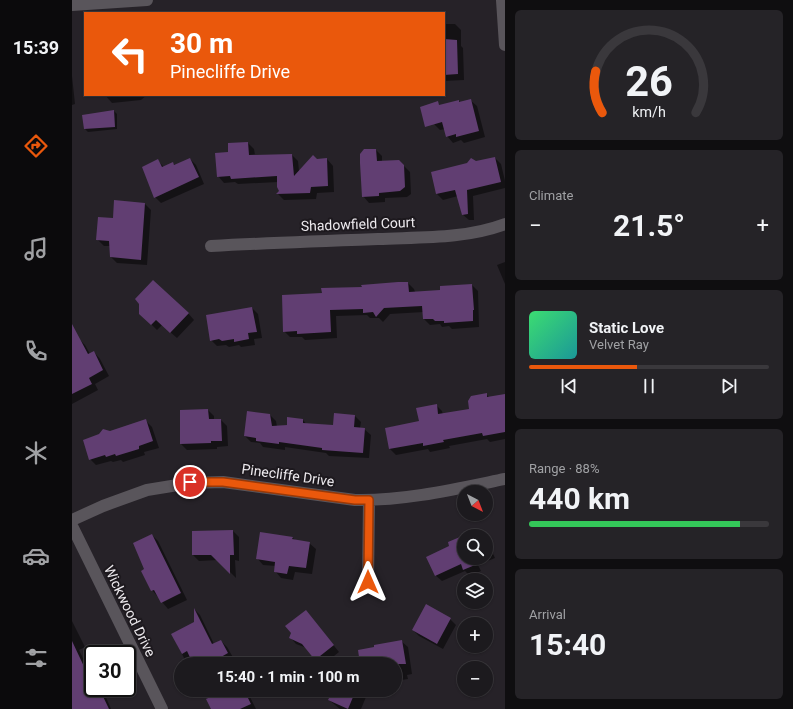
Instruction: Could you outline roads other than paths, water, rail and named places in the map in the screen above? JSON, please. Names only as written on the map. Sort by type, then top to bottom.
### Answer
[{"type":"street","points":[[72,5],[147,0]]},
{"type":"street","points":[[502,0],[505,45]]},
{"type":"street","name":"Shadowfield Court","points":[[211,246],[433,236],[472,233],[505,224]]},
{"type":"street","name":"Pinecliffe Drive","points":[[72,520],[103,506],[147,490],[190,482],[223,482],[355,500],[369,500],[424,494],[505,479]]},
{"type":"street","points":[[368,582],[369,500]]},
{"type":"street","name":"Wickwood Drive","points":[[72,526],[162,709]]}]
